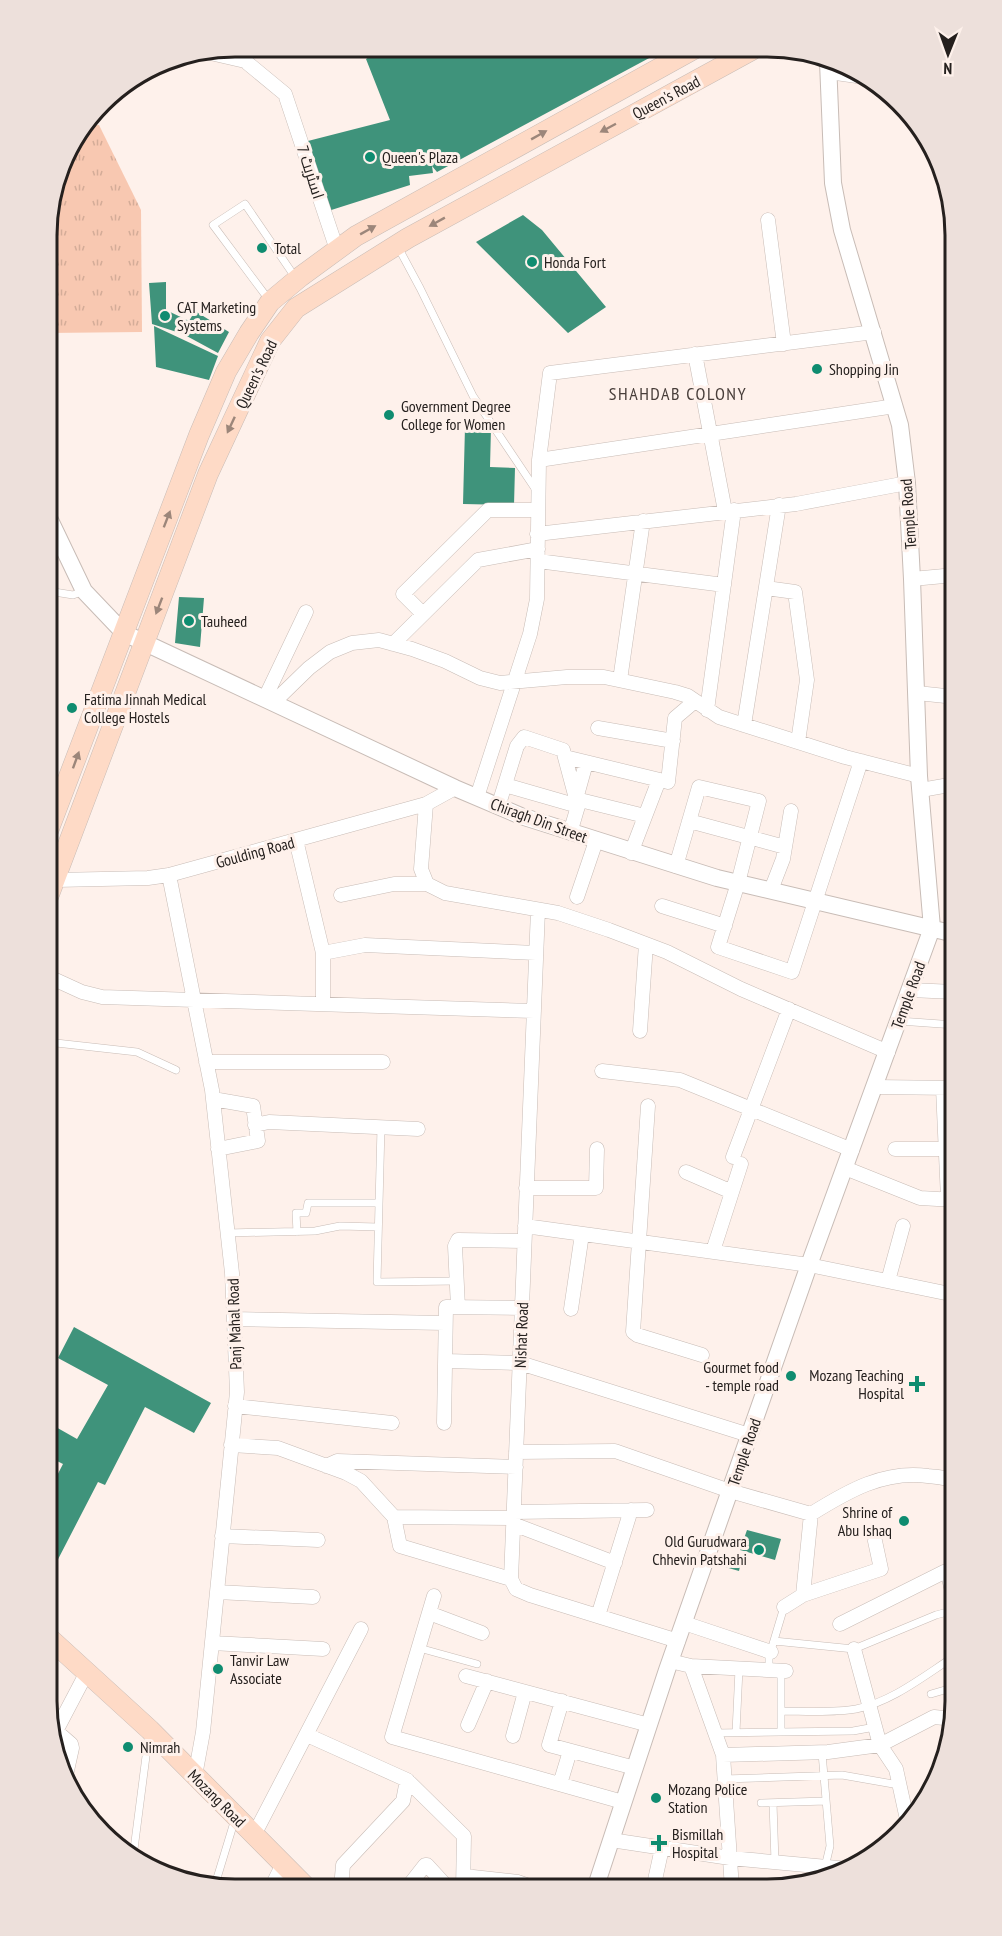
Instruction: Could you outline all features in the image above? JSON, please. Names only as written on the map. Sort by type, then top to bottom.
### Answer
[{"type":"main road","name":"Queen's Road","points":[[57,808],[226,372],[270,302],[296,279],[356,236],[680,57]]},
{"type":"main road","name":"Queen's Road","points":[[57,867],[208,474],[270,341],[296,308],[397,244],[739,57]]},
{"type":"main road","name":"Mozang Road","points":[[57,1646],[150,1730],[298,1879]]},
{"type":"street","name":"اسٹریٹ 7","points":[[228,57],[245,61],[285,94],[337,250]]},
{"type":"street","name":"Temple Road","points":[[598,1879],[670,1661],[749,1435],[932,927],[920,783],[907,483],[900,425],[842,230],[833,183],[828,68]]},
{"type":"street","points":[[768,220],[784,344]]},
{"type":"street","points":[[477,797],[530,634],[537,599],[539,460],[550,373],[874,332]]},
{"type":"street","points":[[695,354],[710,434],[729,510],[724,585],[707,710]]},
{"type":"street","points":[[539,460],[895,406]]},
{"type":"street","points":[[537,534],[779,505],[907,483]]},
{"type":"street","points":[[744,725],[779,505]]},
{"type":"street","points":[[423,614],[403,594],[488,510],[538,510]]},
{"type":"street","points":[[620,680],[643,521]]},
{"type":"street","points":[[57,535],[84,591],[124,633]]},
{"type":"street","points":[[393,644],[478,560],[538,555],[636,574],[724,585]]},
{"type":"street","points":[[912,579],[945,576]]},
{"type":"street","points":[[766,588],[795,592],[807,680],[798,742]]},
{"type":"street","points":[[269,700],[306,612]]},
{"type":"street","name":"Chiragh Din Street","points":[[124,633],[455,788],[520,816],[631,853],[738,883],[945,931]]},
{"type":"street","points":[[269,700],[330,652],[352,643],[379,640],[445,661],[480,678],[500,683],[567,677],[604,677],[675,692],[688,696],[719,717],[861,761],[920,783],[945,784]]},
{"type":"street","points":[[917,693],[945,696]]},
{"type":"street","points":[[565,757],[668,782],[675,718],[695,701]]},
{"type":"street","points":[[598,728],[673,741]]},
{"type":"street","points":[[498,807],[517,746],[524,737],[563,750],[577,802]]},
{"type":"street","points":[[676,866],[699,787],[759,801],[738,883],[718,947],[792,972],[861,761]]},
{"type":"street","points":[[570,832],[586,763]]},
{"type":"street","points":[[631,853],[659,780]]},
{"type":"street","points":[[505,785],[645,816]]},
{"type":"street","name":"Goulding Road","points":[[57,880],[148,878],[169,875],[426,804],[455,788]]},
{"type":"street","points":[[426,804],[421,869],[427,884]]},
{"type":"street","points":[[771,891],[783,859],[791,811]]},
{"type":"street","points":[[689,821],[785,847]]},
{"type":"street","points":[[296,840],[323,953],[323,1003]]},
{"type":"street","points":[[577,897],[596,841]]},
{"type":"street","name":"Panj Mahal Road","points":[[169,875],[213,1099],[232,1273],[237,1392],[203,1732],[195,1776]]},
{"type":"street","points":[[341,896],[394,884],[427,884],[446,893],[558,913],[646,944],[888,1052]]},
{"type":"street","points":[[662,906],[725,926]]},
{"type":"street","name":"Nishat Road","points":[[511,1580],[538,910]]},
{"type":"street","points":[[640,1030],[646,944]]},
{"type":"street","points":[[323,953],[365,945],[536,952]]},
{"type":"street","points":[[57,981],[82,992],[102,997],[534,1011]]},
{"type":"street","points":[[910,990],[945,992]]},
{"type":"street","points":[[713,1251],[732,1192],[737,1161],[752,1110],[789,1009]]},
{"type":"street","points":[[207,1062],[384,1062]]},
{"type":"street","points":[[602,1071],[680,1080],[852,1150]]},
{"type":"street","points":[[875,1087],[945,1088]]},
{"type":"street","points":[[213,1099],[253,1106],[258,1141],[218,1149]]},
{"type":"street","points":[[648,1106],[633,1332],[702,1355]]},
{"type":"street","points":[[255,1125],[269,1122],[418,1129]]},
{"type":"street","points":[[526,1188],[596,1188],[597,1149]]},
{"type":"street","points":[[896,1149],[945,1149]]},
{"type":"street","points":[[845,1168],[920,1198],[945,1200]]},
{"type":"street","points":[[686,1172],[732,1192]]},
{"type":"street","points":[[525,1226],[809,1265],[945,1293]]},
{"type":"street","points":[[888,1281],[903,1226]]},
{"type":"street","points":[[571,1309],[582,1234]]},
{"type":"street","points":[[458,1307],[455,1246],[458,1240],[523,1241]]},
{"type":"street","points":[[444,1422],[446,1307],[523,1308]]},
{"type":"street","points":[[234,1319],[445,1323]]},
{"type":"street","points":[[446,1361],[520,1363],[749,1435]]},
{"type":"street","points":[[235,1406],[392,1423]]},
{"type":"street","points":[[231,1445],[278,1448],[361,1481],[394,1518],[400,1546],[511,1580],[516,1588],[530,1595],[678,1641]]},
{"type":"street","points":[[516,1452],[615,1451],[730,1491],[812,1514],[840,1496],[876,1480],[909,1473],[945,1478]]},
{"type":"street","points":[[326,1466],[337,1461],[516,1467]]},
{"type":"street","points":[[598,1616],[631,1510]]},
{"type":"street","points":[[394,1518],[513,1518],[646,1510]]},
{"type":"street","points":[[802,1595],[812,1514]]},
{"type":"street","points":[[513,1518],[615,1563]]},
{"type":"street","points":[[222,1536],[318,1540]]},
{"type":"street","points":[[784,1607],[802,1595],[881,1569],[875,1541]]},
{"type":"street","points":[[840,1624],[945,1573]]},
{"type":"street","points":[[217,1592],[313,1597]]},
{"type":"street","points":[[434,1596],[392,1737],[623,1802]]},
{"type":"street","points":[[429,1613],[482,1633]]},
{"type":"street","points":[[684,1623],[772,1646]]},
{"type":"street","points":[[254,1835],[361,1629]]},
{"type":"street","points":[[212,1643],[323,1649]]},
{"type":"street","points":[[854,1649],[880,1745],[896,1769],[905,1813]]},
{"type":"street","points":[[670,1661],[691,1666],[779,1671]]},
{"type":"street","points":[[691,1666],[723,1755],[731,1879]]},
{"type":"street","points":[[59,1724],[87,1672]]},
{"type":"street","points":[[466,1676],[649,1725]]},
{"type":"street","points":[[468,1725],[488,1681]]},
{"type":"street","points":[[513,1736],[525,1692]]},
{"type":"street","points":[[561,1701],[549,1745],[635,1768]]},
{"type":"street","points":[[723,1755],[822,1753],[880,1745],[934,1717],[944,1718]]},
{"type":"street","points":[[307,1735],[407,1780],[464,1836],[463,1879]]},
{"type":"street","points":[[60,1737],[71,1744],[68,1764]]},
{"type":"street","points":[[560,1785],[570,1751]]},
{"type":"street","points":[[342,1879],[343,1865],[403,1801],[407,1780]]},
{"type":"street","points":[[611,1840],[730,1858],[830,1867]]},
{"type":"street","points":[[655,1879],[662,1848]]},
{"type":"street","points":[[276,1879],[283,1864]]},
{"type":"street","points":[[414,1879],[425,1864],[440,1879]]},
{"type":"lane","points":[[270,302],[213,225],[244,204],[296,279]]},
{"type":"lane","points":[[397,244],[473,396],[538,494]]},
{"type":"lane","points":[[57,592],[73,595],[84,591]]},
{"type":"lane","points":[[899,1021],[945,1024]]},
{"type":"lane","points":[[57,1043],[137,1052],[176,1070]]},
{"type":"lane","points":[[381,1127],[377,1282],[457,1281]]},
{"type":"lane","points":[[297,1232],[296,1213],[306,1213],[308,1203],[379,1203]]},
{"type":"lane","points":[[228,1233],[378,1227]]},
{"type":"lane","points":[[781,1732],[779,1671],[772,1646],[784,1607]]},
{"type":"lane","points":[[772,1646],[854,1649],[945,1612]]},
{"type":"lane","points":[[419,1648],[477,1664]]},
{"type":"lane","points":[[781,1711],[855,1709],[869,1705],[894,1694],[945,1662]]},
{"type":"lane","points":[[736,1732],[739,1669]]},
{"type":"lane","points":[[931,1694],[945,1690]]},
{"type":"lane","points":[[715,1732],[853,1731],[875,1727]]},
{"type":"lane","points":[[134,1847],[150,1730]]},
{"type":"lane","points":[[822,1753],[830,1846],[825,1867]]},
{"type":"lane","points":[[724,1779],[842,1775],[899,1785]]},
{"type":"lane","points":[[761,1803],[826,1801]]},
{"type":"lane","points":[[773,1803],[775,1862]]},
{"type":"lane","points":[[217,1878],[236,1817]]},
{"type":"green space","points":[[95,125],[99,125],[141,210],[142,332],[57,333],[57,235],[60,200],[75,156]]},
{"type":"building","points":[[369,57],[651,57],[437,172],[432,166],[433,173],[409,176],[410,185],[325,212],[304,142],[390,120],[366,59]]},
{"type":"building","name":"Honda Fort","points":[[523,215],[542,230],[606,307],[568,333],[476,242]]},
{"type":"building","name":"CAT Marketing Systems","points":[[166,282],[166,310],[189,321],[195,311],[229,332],[218,353],[183,334],[152,324],[149,283]]},
{"type":"building","points":[[154,326],[218,356],[209,380],[156,367]]},
{"type":"building","points":[[465,427],[491,428],[490,467],[515,468],[514,505],[463,504]]},
{"type":"building","name":"Tauheed","points":[[179,597],[204,598],[200,647],[175,643]]},
{"type":"building","points":[[74,1327],[211,1403],[194,1433],[145,1407],[105,1485],[98,1482],[57,1561],[57,1476],[63,1464],[57,1461],[57,1428],[77,1439],[108,1385],[58,1358]]},
{"type":"building","name":"Old Gurudwara Chhevin Patshahi","points":[[747,1530],[781,1539],[775,1560],[740,1550]]},
{"type":"building","points":[[727,1559],[741,1562],[739,1571],[725,1567]]},
{"type":"place","name":"Queen's Plaza","points":[[370,157]]},
{"type":"place","name":"Total","points":[[262,248]]},
{"type":"place","name":"Honda Fort","points":[[532,262]]},
{"type":"place","name":"CAT Marketing Systems","points":[[165,316]]},
{"type":"place","name":"Shopping Jin","points":[[817,369]]},
{"type":"place","name":"Government Degree College for Women","points":[[389,415]]},
{"type":"place","name":"Tauheed","points":[[189,621]]},
{"type":"place","name":"Fatima Jinnah Medical College Hostels","points":[[72,708]]},
{"type":"place","name":"Gourmet food - temple road","points":[[791,1376]]},
{"type":"place","name":"Mozang Teaching Hospital","points":[[917,1384]]},
{"type":"place","name":"Shrine of Abu Ishaq","points":[[904,1521]]},
{"type":"place","name":"Old Gurudwara Chhevin Patshahi","points":[[759,1550]]},
{"type":"place","name":"Tanvir Law Associate","points":[[218,1669]]},
{"type":"place","name":"Nimrah","points":[[128,1747]]},
{"type":"place","name":"Mozang Police Station","points":[[656,1798]]},
{"type":"place","name":"Bismillah Hospital","points":[[659,1843]]},
{"type":"district","name":"SHAHDAB COLONY","points":[[678,394]]}]
